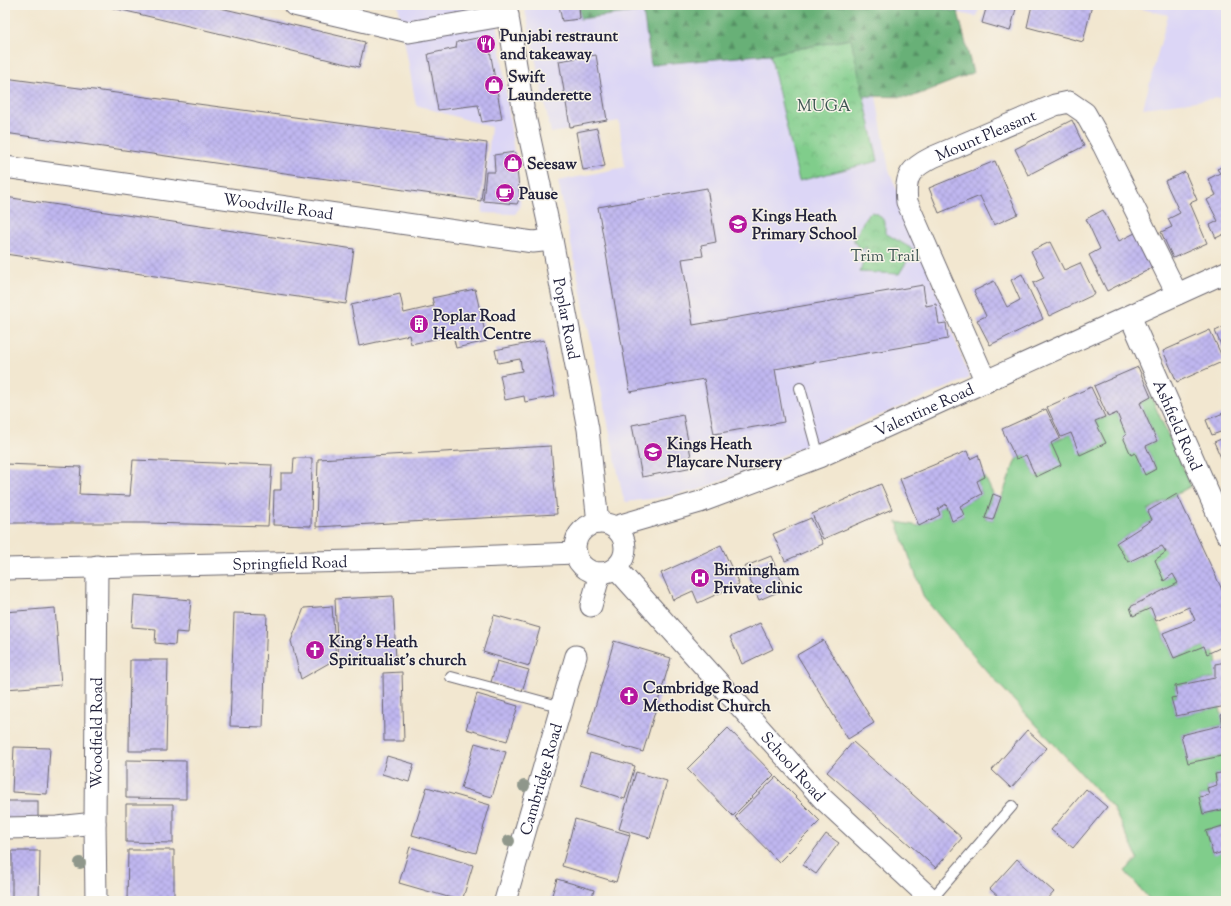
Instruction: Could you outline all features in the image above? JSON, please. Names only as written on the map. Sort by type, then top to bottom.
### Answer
[{"type":"street","points":[[294,5],[409,32],[507,10]]},
{"type":"street","name":"Poplar Road","points":[[507,10],[524,112],[552,240],[606,525]]},
{"type":"street","name":"Mount Pleasant","points":[[986,382],[907,202],[905,188],[915,166],[933,157],[1055,105],[1069,102],[1085,113],[1177,294]]},
{"type":"street","name":"Woodville Road","points":[[5,167],[532,242],[552,240]]},
{"type":"street","name":"Valentine Road","points":[[606,525],[700,502],[819,457],[1226,272]]},
{"type":"street","name":"Ashfield Road","points":[[1130,316],[1226,533]]},
{"type":"street","points":[[591,606],[608,571],[623,558],[625,547],[622,536],[606,525],[588,526],[580,533],[576,542],[576,553],[580,563],[589,571],[608,571]]},
{"type":"street","name":"Springfield Road","points":[[5,569],[396,560],[576,553]]},
{"type":"street","name":"Woodfield Road","points":[[96,901],[95,823],[97,566]]},
{"type":"street","name":"School Road","points":[[608,571],[823,799],[932,900]]},
{"type":"street","name":"Cambridge Road","points":[[505,901],[576,656]]},
{"type":"street","points":[[5,828],[57,828],[95,823]]},
{"type":"lane","points":[[800,388],[819,457]]},
{"type":"lane","points":[[451,677],[562,707]]},
{"type":"lane","points":[[932,900],[1012,806]]},
{"type":"shaded area","points":[[398,5],[495,5],[521,206],[515,214],[482,213],[491,127],[416,105]]},
{"type":"shaded area","name":"Kings Heath Primary School","points":[[524,5],[860,5],[889,170],[970,378],[698,490],[626,502],[623,497],[558,181],[625,167],[619,121],[551,133]]},
{"type":"shaded area","points":[[925,5],[980,5],[977,17]]},
{"type":"shaded area","points":[[1124,5],[1226,5],[1226,97],[1143,108],[1168,15]]},
{"type":"green space","points":[[579,5],[926,5],[958,12],[973,73],[912,97],[863,96],[850,39],[770,54],[651,65],[643,11],[580,19]]},
{"type":"green space","name":"MUGA","points":[[851,39],[878,161],[799,181],[770,54]]},
{"type":"green space","name":"Trim Trail","points":[[871,212],[878,214],[885,222],[885,233],[914,250],[899,274],[860,272],[867,247],[861,250],[854,242],[854,237]]},
{"type":"green space","points":[[1151,397],[1191,486],[1148,510],[1152,520],[1116,543],[1128,562],[1162,546],[1166,552],[1165,580],[1173,574],[1178,583],[1131,606],[1133,616],[1151,608],[1174,658],[1204,646],[1207,654],[1213,651],[1217,659],[1215,678],[1175,686],[1177,697],[1171,698],[1176,716],[1220,707],[1223,725],[1181,735],[1188,763],[1226,755],[1226,772],[1215,774],[1217,785],[1207,788],[1209,795],[1199,797],[1203,814],[1226,809],[1226,825],[1206,831],[1213,854],[1226,851],[1226,901],[1151,901],[1125,871],[1138,859],[1113,808],[983,667],[924,598],[897,522],[919,526],[940,515],[938,509],[946,504],[952,521],[963,516],[960,506],[982,494],[977,481],[985,477],[993,494],[985,518],[993,520],[1016,459],[1026,455],[1036,477],[1049,471],[1051,443],[1071,433],[1081,455],[1105,443],[1095,421],[1117,413],[1145,474],[1156,469],[1146,446],[1157,441],[1140,403]]},
{"type":"building","points":[[101,5],[208,5],[365,42],[359,67]]},
{"type":"building","points":[[559,5],[579,5],[580,19],[562,21]]},
{"type":"building","points":[[987,5],[1017,5],[1010,31],[982,23]]},
{"type":"building","points":[[1032,5],[1092,5],[1083,42],[1027,27]]},
{"type":"building","points":[[477,38],[484,39],[489,45],[502,119],[482,122],[478,105],[438,110],[428,54],[456,48],[457,42]]},
{"type":"building","points":[[596,55],[607,120],[570,127],[559,61]]},
{"type":"building","points":[[5,78],[487,143],[481,201],[5,133]]},
{"type":"building","points":[[1072,120],[1084,146],[1028,175],[1015,149]]},
{"type":"building","points":[[597,128],[605,166],[583,170],[576,132]]},
{"type":"building","points":[[515,152],[520,197],[517,204],[483,201],[486,172],[495,172],[494,155]]},
{"type":"building","points":[[995,161],[1018,214],[994,225],[980,196],[939,213],[929,188]]},
{"type":"building","points":[[1226,165],[1226,233],[1216,238],[1210,225],[1218,221],[1207,200],[1216,195],[1208,179],[1220,173],[1217,169]]},
{"type":"building","points":[[1185,172],[1197,200],[1190,203],[1207,243],[1173,258],[1161,232],[1172,227],[1168,219],[1180,213],[1165,181]]},
{"type":"building","points":[[707,188],[716,242],[701,245],[703,256],[682,259],[693,325],[923,285],[926,306],[936,304],[939,324],[946,323],[948,339],[775,369],[784,422],[714,434],[704,379],[630,392],[598,207]]},
{"type":"building","points":[[5,197],[354,249],[346,304],[5,254]]},
{"type":"building","points":[[1103,210],[1119,241],[1135,233],[1152,268],[1107,291],[1089,255],[1100,249],[1086,219]]},
{"type":"building","points":[[1050,242],[1064,270],[1080,263],[1095,294],[1049,316],[1033,283],[1044,278],[1031,251]]},
{"type":"building","points":[[1022,274],[1043,319],[990,345],[977,320],[986,316],[974,291],[994,281],[1007,307],[1020,300],[1011,280]]},
{"type":"building","name":"Poplar Road Health Centre","points":[[475,289],[487,341],[456,348],[453,335],[411,344],[409,335],[359,346],[351,305],[400,294],[404,313],[434,306],[432,298]]},
{"type":"building","points":[[1226,326],[1226,357],[1215,331]]},
{"type":"building","points":[[1210,330],[1224,361],[1177,382],[1163,351]]},
{"type":"building","points":[[544,340],[555,396],[525,402],[524,396],[505,400],[500,375],[522,371],[520,359],[498,363],[495,350]]},
{"type":"building","points":[[1138,367],[1151,397],[1140,403],[1157,441],[1146,446],[1156,469],[1145,475],[1135,453],[1131,455],[1123,437],[1126,435],[1117,413],[1108,417],[1094,386]]},
{"type":"building","points":[[1091,387],[1105,417],[1095,421],[1106,443],[1080,455],[1071,433],[1061,437],[1047,407]]},
{"type":"building","points":[[1046,409],[1060,438],[1051,443],[1061,465],[1036,477],[1026,455],[1016,459],[1002,429]]},
{"type":"building","points":[[1226,412],[1226,430],[1212,435],[1206,420]]},
{"type":"building","points":[[683,415],[693,467],[642,477],[632,425]]},
{"type":"building","points":[[1226,437],[1226,469],[1214,442]]},
{"type":"building","points":[[551,446],[557,514],[316,527],[318,459]]},
{"type":"building","points":[[967,451],[970,459],[978,455],[985,477],[977,481],[982,494],[960,506],[964,515],[952,521],[946,504],[938,509],[940,515],[919,526],[900,479]]},
{"type":"building","points":[[294,458],[312,458],[311,526],[273,525],[274,490],[281,490],[281,473],[293,473]]},
{"type":"building","points":[[133,460],[272,465],[268,526],[146,523],[5,523],[5,464],[81,467],[79,494],[130,496]]},
{"type":"building","points":[[881,484],[892,509],[823,539],[812,514]]},
{"type":"building","points":[[993,494],[1001,497],[993,520],[985,518]]},
{"type":"building","points":[[1177,494],[1226,598],[1226,645],[1207,654],[1204,646],[1174,658],[1163,633],[1195,620],[1189,607],[1156,621],[1151,608],[1133,616],[1130,607],[1178,583],[1173,574],[1164,581],[1155,560],[1166,552],[1162,546],[1128,562],[1116,543],[1152,520],[1148,511]]},
{"type":"building","points":[[811,518],[823,544],[785,561],[773,534]]},
{"type":"building","name":"Birmingham Private clinic","points":[[721,545],[739,584],[698,603],[693,591],[673,600],[661,573]]},
{"type":"building","points":[[771,556],[785,589],[759,600],[744,567]]},
{"type":"building","points":[[134,595],[191,600],[188,633],[176,632],[175,645],[155,643],[156,629],[132,627]]},
{"type":"building","points":[[393,596],[396,660],[338,663],[335,599]]},
{"type":"building","name":"King's Heath Spiritualist's church","points":[[332,606],[336,659],[301,679],[291,641],[304,608]]},
{"type":"building","points":[[55,608],[61,685],[5,689],[5,612]]},
{"type":"building","points":[[234,613],[267,614],[263,727],[230,726]]},
{"type":"building","points":[[494,615],[540,628],[529,666],[483,652]]},
{"type":"building","points":[[760,623],[773,649],[742,664],[730,637]]},
{"type":"building","points":[[823,640],[874,723],[848,739],[797,655]]},
{"type":"building","name":"Cambridge Road Methodist Church","points":[[614,641],[671,658],[643,752],[587,735]]},
{"type":"building","points":[[130,660],[168,660],[166,751],[129,751]]},
{"type":"building","points":[[497,661],[529,670],[522,691],[491,682]]},
{"type":"building","points":[[1226,662],[1226,706],[1176,716],[1171,698],[1177,697],[1175,686],[1215,678],[1215,664]]},
{"type":"building","points":[[402,672],[404,741],[384,741],[383,673]]},
{"type":"building","points":[[477,694],[518,706],[507,741],[466,729]]},
{"type":"building","points":[[1226,713],[1226,755],[1188,763],[1181,735],[1223,725],[1221,715]]},
{"type":"building","points":[[728,728],[774,775],[733,816],[687,769]]},
{"type":"building","points":[[1027,730],[1047,748],[1011,788],[992,770]]},
{"type":"building","points":[[853,742],[962,838],[936,868],[827,772]]},
{"type":"building","points":[[475,743],[506,752],[492,797],[461,788]]},
{"type":"building","points":[[14,747],[50,748],[47,794],[12,792]]},
{"type":"building","points":[[590,753],[635,766],[625,799],[581,785]]},
{"type":"building","points":[[387,756],[414,764],[409,782],[382,774]]},
{"type":"building","points":[[126,760],[186,761],[186,799],[126,798]]},
{"type":"building","points":[[636,772],[667,781],[650,838],[619,829]]},
{"type":"building","points":[[1226,772],[1226,809],[1203,814],[1199,797],[1209,795],[1207,788],[1217,785],[1215,774]]},
{"type":"building","points":[[776,777],[820,821],[779,862],[735,817]]},
{"type":"building","points":[[427,787],[490,805],[476,853],[412,835]]},
{"type":"building","points":[[1086,789],[1107,807],[1073,848],[1051,830]]},
{"type":"building","points":[[5,801],[38,801],[38,819],[5,819]]},
{"type":"building","points":[[126,804],[173,804],[173,843],[126,842]]},
{"type":"building","points":[[575,819],[630,835],[616,882],[562,866]]},
{"type":"building","points":[[1226,825],[1226,851],[1213,855],[1206,831]]},
{"type":"building","points":[[826,834],[839,843],[816,874],[803,865]]},
{"type":"building","points":[[410,847],[473,865],[462,901],[399,883]]},
{"type":"building","points":[[128,850],[174,850],[174,901],[127,901]]},
{"type":"building","points":[[12,851],[40,851],[39,901],[12,901]]},
{"type":"building","points":[[1017,859],[1054,892],[1046,901],[1003,901],[990,889]]},
{"type":"building","points":[[557,879],[594,890],[591,901],[550,901]]},
{"type":"place","name":"Punjabi restraunt and takeaway","points":[[486,44]]},
{"type":"place","name":"Swift Launderette","points":[[494,85]]},
{"type":"place","name":"Seesaw","points":[[513,163]]},
{"type":"place","name":"Pause","points":[[505,193]]},
{"type":"place","name":"Kings Heath Primary School","points":[[738,224]]},
{"type":"place","name":"Poplar Road Health Centre","points":[[419,324]]},
{"type":"place","name":"Kings Heath Playcare Nursery","points":[[653,452]]},
{"type":"place","name":"Birmingham Private clinic","points":[[700,578]]},
{"type":"place","name":"King's Heath Spiritualist's church","points":[[315,650]]},
{"type":"place","name":"Cambridge Road Methodist Church","points":[[629,696]]}]
